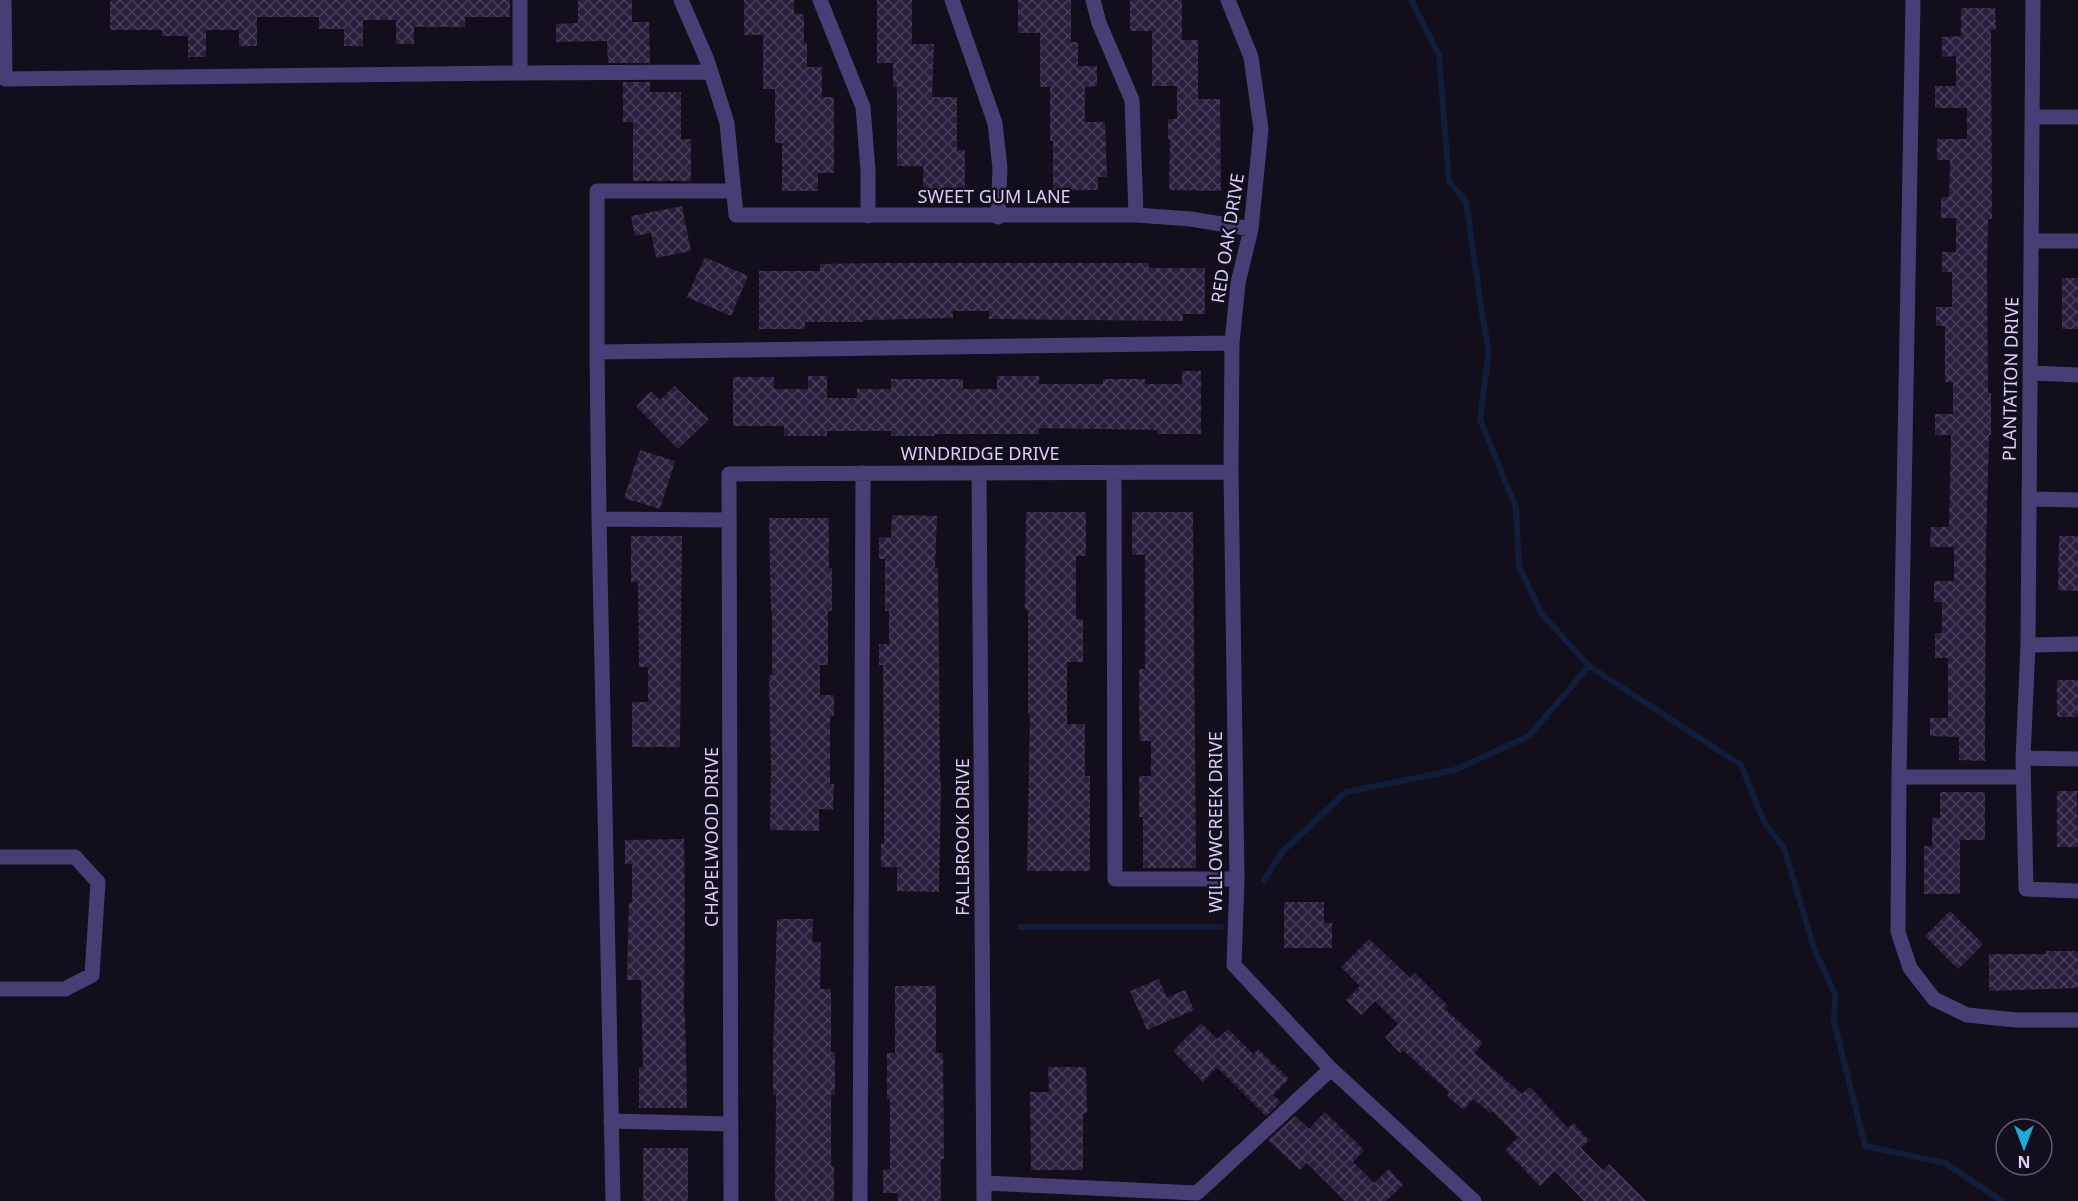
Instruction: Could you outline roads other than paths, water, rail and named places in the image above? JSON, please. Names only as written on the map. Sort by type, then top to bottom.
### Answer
[{"type":"street","points":[[4,0],[5,79],[711,72]]},
{"type":"street","points":[[520,0],[520,73]]},
{"type":"street","points":[[613,1201],[599,519],[597,191],[734,191],[727,123],[711,72],[681,0]]},
{"type":"street","points":[[820,0],[862,107],[868,171],[868,216]]},
{"type":"street","points":[[952,0],[995,123],[1000,168],[998,217]]},
{"type":"street","points":[[1093,0],[1100,23],[1132,100],[1136,215]]},
{"type":"street","name":"RED OAK DRIVE","points":[[1228,0],[1251,57],[1261,129],[1251,230],[1238,283],[1232,343]]},
{"type":"street","points":[[1913,0],[1898,932],[1910,968],[1934,999],[1967,1015],[2016,1020],[2078,1020]]},
{"type":"street","name":"PLANTATION DRIVE","points":[[2033,0],[2028,645],[2023,758],[2026,889],[2078,891]]},
{"type":"street","points":[[2033,117],[2078,117]]},
{"type":"street","name":"SWEET GUM LANE","points":[[734,191],[736,215],[998,217],[1136,215],[1191,219],[1251,230]]},
{"type":"street","points":[[2031,241],[2078,241]]},
{"type":"street","points":[[597,352],[1232,343]]},
{"type":"street","name":"WILLOWCREEK DRIVE","points":[[1232,343],[1231,472],[1237,879],[1234,965],[1331,1069],[1474,1201]]},
{"type":"street","points":[[2030,373],[2078,375]]},
{"type":"street","points":[[1114,472],[1115,879],[1237,879]]},
{"type":"street","name":"WINDRIDGE DRIVE","points":[[729,474],[1231,472]]},
{"type":"street","points":[[860,1201],[863,473]]},
{"type":"street","name":"FALLBROOK DRIVE","points":[[979,473],[984,1201]]},
{"type":"street","name":"CHAPELWOOD DRIVE","points":[[729,474],[731,1201]]},
{"type":"street","points":[[2029,499],[2078,500]]},
{"type":"street","points":[[599,519],[729,520]]},
{"type":"street","points":[[2028,645],[2078,645]]},
{"type":"street","points":[[2023,758],[2078,759]]},
{"type":"street","points":[[1899,777],[2023,777]]},
{"type":"street","points":[[0,857],[75,857],[98,882],[92,975],[65,989],[0,989]]},
{"type":"street","points":[[984,1183],[1197,1193],[1331,1069]]},
{"type":"street","points":[[611,1121],[731,1124]]},
{"type":"waterway","points":[[1411,0],[1439,55],[1449,182],[1466,201],[1489,351],[1480,419],[1516,508],[1519,566],[1541,613],[1589,666],[1741,765],[1764,822],[1784,848],[1815,951],[1835,994],[1834,1022],[1865,1146],[1945,1163],[2002,1201]]},
{"type":"waterway","points":[[1264,880],[1282,852],[1346,792],[1455,770],[1529,736],[1589,666]]},
{"type":"waterway","points":[[1020,927],[1221,927]]}]
